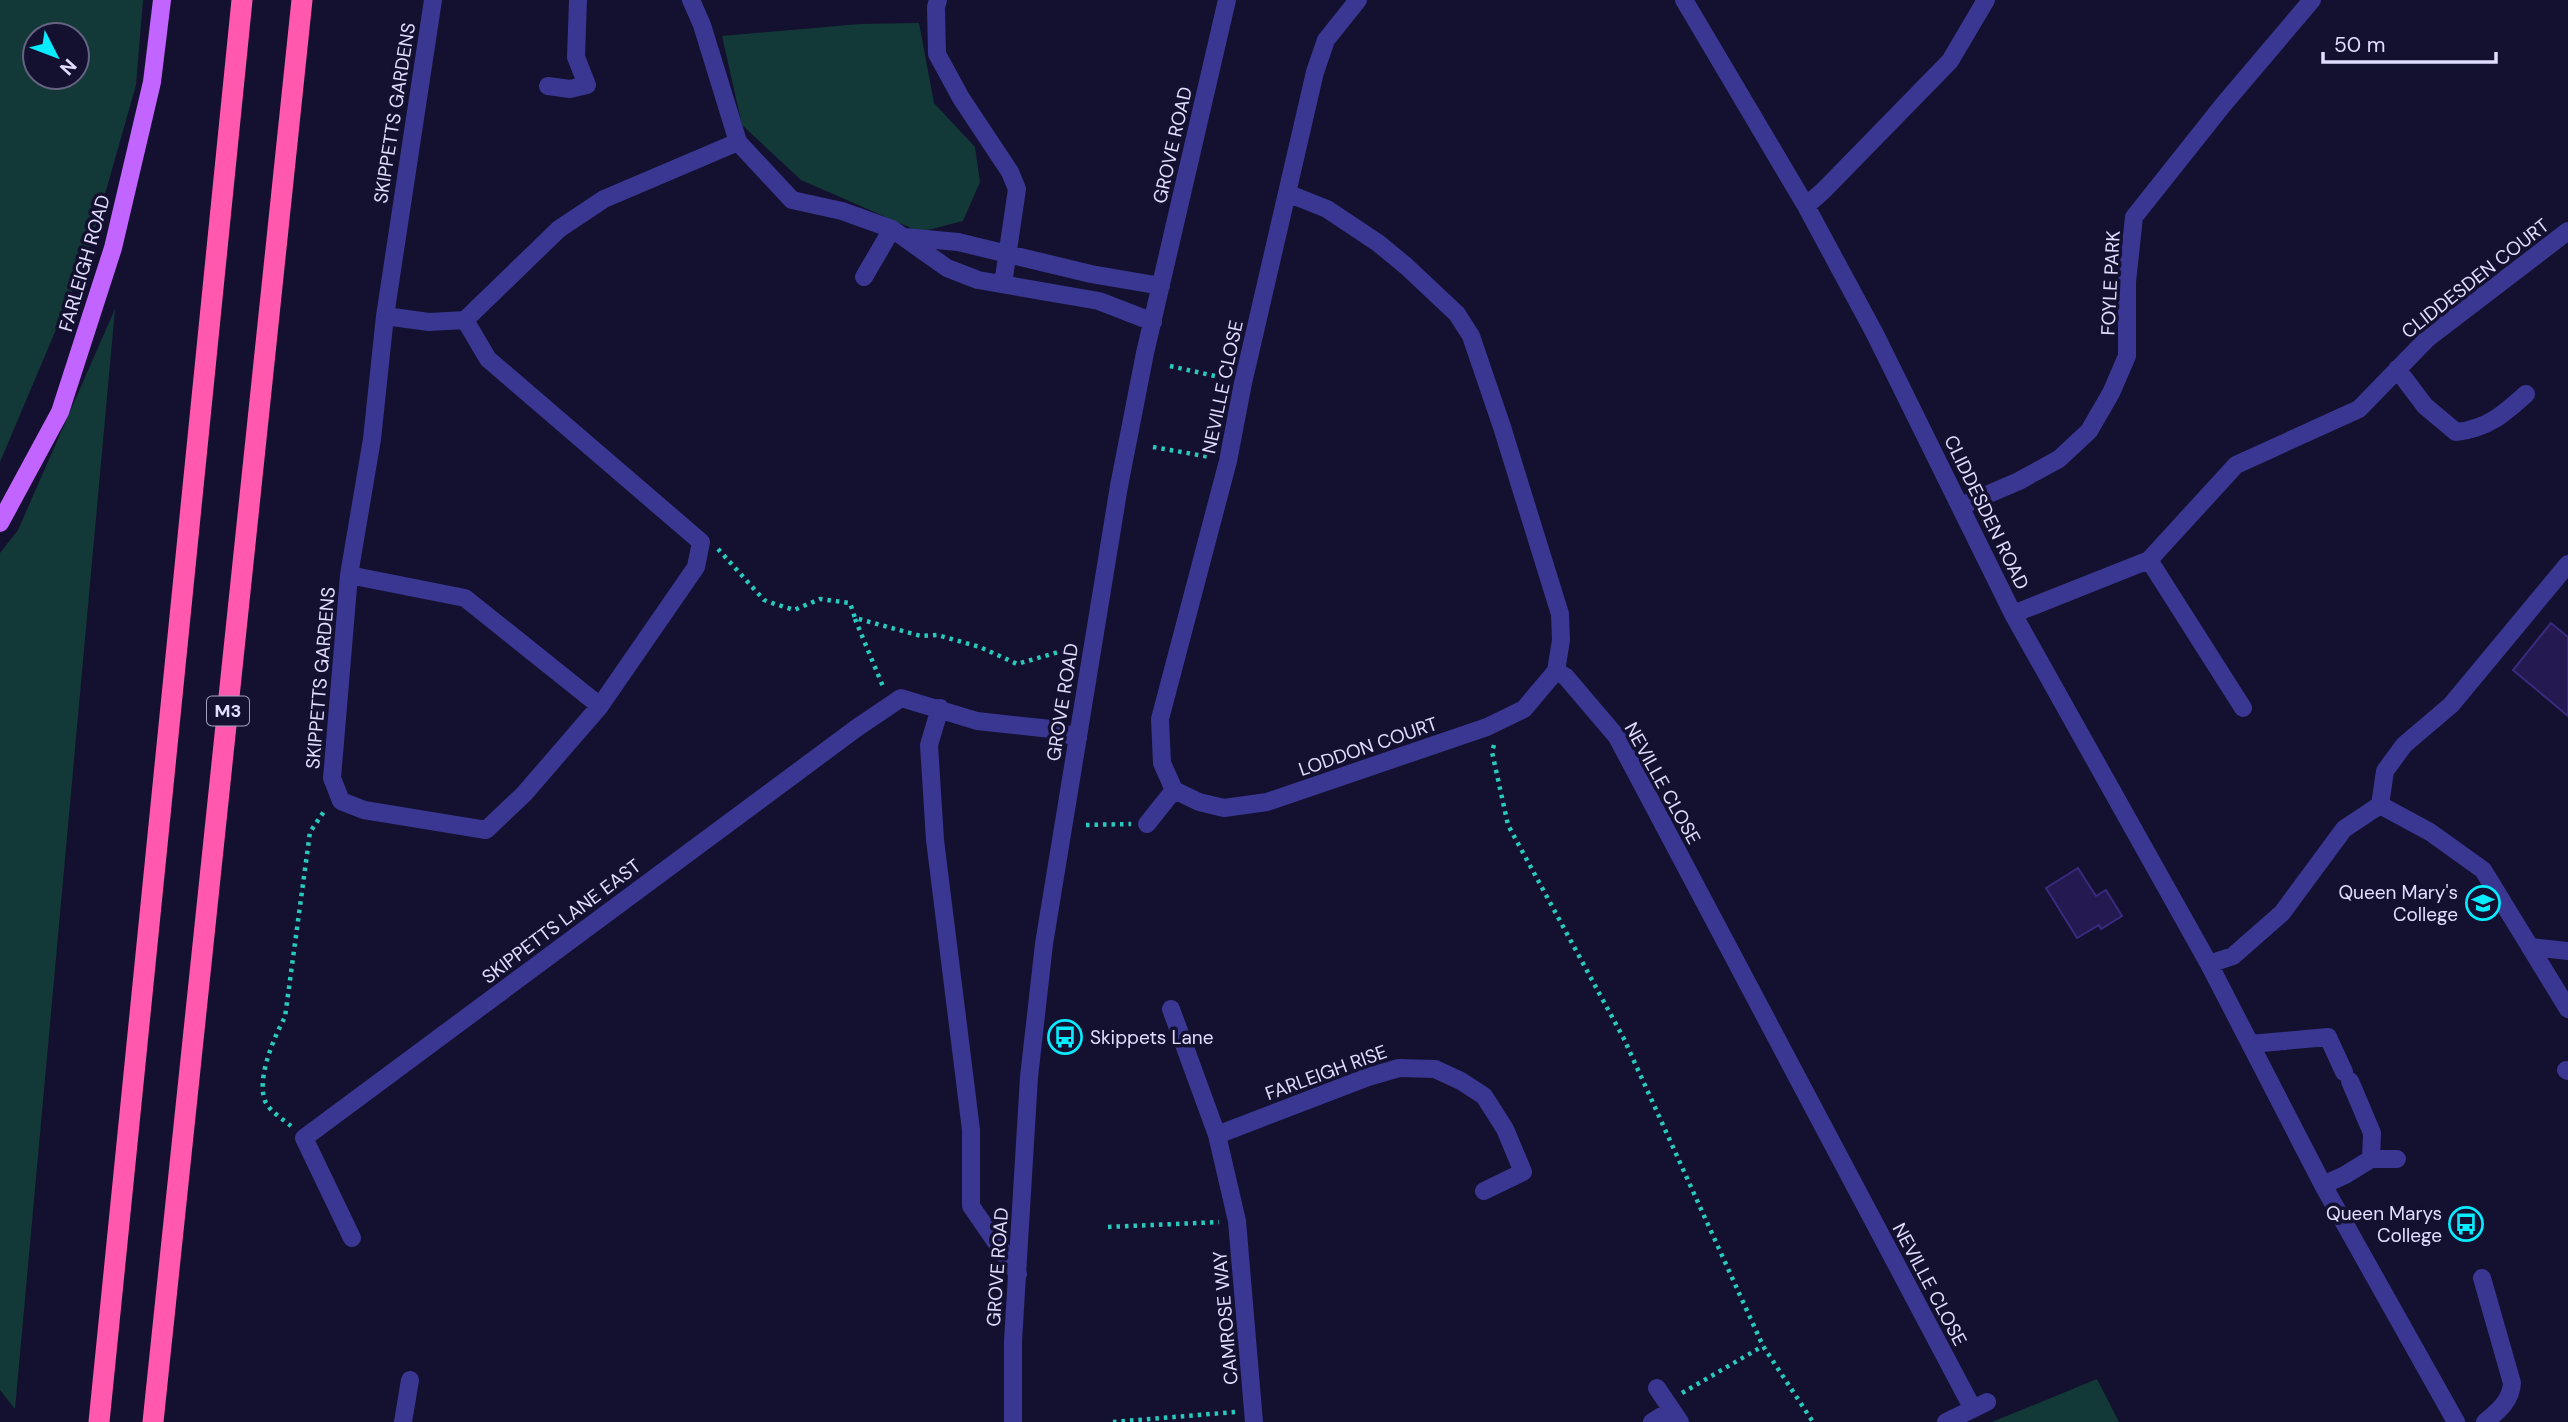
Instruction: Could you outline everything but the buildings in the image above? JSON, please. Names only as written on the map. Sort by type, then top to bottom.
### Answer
[{"type":"highway","points":[[99,1422],[242,0]]},
{"type":"highway","name":"M3","points":[[153,1422],[302,0]]},
{"type":"main road","name":"FARLEIGH ROAD","points":[[0,523],[60,412],[113,248],[152,82],[162,0]]},
{"type":"street","name":"SKIPPETTS GARDENS","points":[[341,801],[332,778],[349,575],[372,439],[385,316],[433,0]]},
{"type":"street","points":[[548,86],[570,89],[587,85],[576,57],[578,0]]},
{"type":"street","points":[[691,0],[702,25],[738,142],[792,200],[842,211],[898,233],[958,242],[1008,255],[1161,286]]},
{"type":"street","points":[[938,0],[937,54],[961,98],[1010,172],[1017,189],[1003,284]]},
{"type":"street","name":"GROVE ROAD","points":[[1013,1422],[1013,1342],[1029,1077],[1040,982],[1119,486],[1161,286],[1227,0]]},
{"type":"street","name":"NEVILLE CLOSE","points":[[1174,790],[1162,763],[1160,719],[1228,461],[1243,383],[1315,72],[1326,40],[1358,0]]},
{"type":"street","name":"CLIDDESDEN ROAD","points":[[1684,0],[1806,206],[1875,334],[2013,614],[2209,964],[2323,1185],[2456,1422]]},
{"type":"street","points":[[1806,206],[1950,61],[1986,0]]},
{"type":"street","name":"FOYLE PARK","points":[[1961,506],[2019,481],[2059,459],[2089,431],[2112,393],[2127,356],[2127,282],[2134,216],[2312,0]]},
{"type":"street","points":[[385,316],[429,322],[465,320],[559,229],[604,199],[738,142]]},
{"type":"street","points":[[1287,193],[1327,209],[1378,243],[1406,265],[1457,314],[1471,335],[1560,614],[1561,640],[1556,671]]},
{"type":"street","name":"CLIDDESDEN COURT","points":[[2013,614],[2149,560],[2236,464],[2360,409],[2428,338],[2568,231]]},
{"type":"street","points":[[864,277],[898,233]]},
{"type":"street","points":[[898,233],[947,268],[978,280],[1099,301],[1153,322]]},
{"type":"street","points":[[341,801],[364,810],[486,830],[524,794],[600,706],[695,567],[701,542],[488,359],[465,320]]},
{"type":"street","points":[[2397,369],[2425,406],[2456,432],[2474,430],[2502,415],[2526,394]]},
{"type":"street","points":[[2149,560],[2243,708]]},
{"type":"street","points":[[2209,964],[2233,956],[2282,913],[2344,829],[2380,805],[2385,771],[2404,746],[2451,705],[2568,564]]},
{"type":"street","name":"SKIPPETTS GARDENS","points":[[349,575],[465,598],[600,706]]},
{"type":"street","name":"NEVILLE CLOSE","points":[[1556,671],[1566,677],[1617,737],[1980,1406],[1946,1422]]},
{"type":"street","name":"LODDON COURT","points":[[1174,790],[1199,802],[1224,808],[1278,799],[1487,727],[1524,709],[1556,671]]},
{"type":"street","points":[[890,705],[901,698],[940,708],[977,722],[1051,729],[1078,738]]},
{"type":"street","name":"SKIPPETTS LANE EAST","points":[[304,1138],[890,705]]},
{"type":"street","points":[[940,708],[929,745],[934,840],[971,1130],[971,1206],[1018,1273]]},
{"type":"street","points":[[1147,824],[1174,790]]},
{"type":"street","points":[[2380,805],[2430,832],[2483,870],[2568,1009]]},
{"type":"street","points":[[2531,947],[2568,951]]},
{"type":"street","points":[[2550,978],[2568,959]]},
{"type":"street","name":"CAMROSE WAY","points":[[1171,1009],[1217,1135],[1237,1221],[1254,1416]]},
{"type":"street","points":[[2250,1044],[2328,1038],[2372,1133],[2371,1159]]},
{"type":"street","name":"FARLEIGH RISE","points":[[1217,1135],[1368,1077],[1399,1068],[1434,1069],[1461,1081],[1484,1096],[1506,1129],[1522,1172],[1484,1191]]},
{"type":"street","points":[[304,1138],[352,1238]]},
{"type":"street","points":[[2323,1185],[2371,1159],[2397,1159]]},
{"type":"street","points":[[2482,1278],[2512,1383],[2511,1395],[2498,1412],[2485,1422]]},
{"type":"street","points":[[403,1422],[410,1380]]},
{"type":"street","points":[[1652,1422],[1668,1405]]},
{"type":"path","points":[[1170,366],[1207,373]]},
{"type":"path","points":[[1153,447],[1190,453]]},
{"type":"path","points":[[717,548],[764,600],[794,610],[820,600],[850,603],[890,705]]},
{"type":"path","points":[[855,618],[921,636],[937,635],[980,647],[1017,664],[1069,649]]},
{"type":"path","points":[[1494,744],[1492,752],[1508,825],[1624,1039],[1763,1346],[1813,1422]]},
{"type":"path","points":[[304,1138],[267,1104],[262,1083],[276,1033],[285,1017],[310,832],[324,811],[341,801]]},
{"type":"path","points":[[1086,825],[1147,824]]},
{"type":"path","points":[[1108,1227],[1237,1221]]},
{"type":"path","points":[[1668,1405],[1763,1346]]},
{"type":"path","name":"CAMROSE WAY","points":[[1113,1422],[1254,1416]]},
{"type":"green space","points":[[0,0],[143,0],[136,85],[88,254],[0,462]]},
{"type":"green space","points":[[919,23],[934,103],[975,147],[980,182],[963,221],[920,232],[801,180],[742,125],[722,36],[860,24]]},
{"type":"green space","points":[[115,309],[15,1409],[0,1390],[0,553],[18,530]]},
{"type":"green space","points":[[2097,1379],[2119,1422],[1991,1422],[1997,1420]]},
{"type":"place","name":"Queen Mary's College","points":[[2483,903]]},
{"type":"place","name":"Skippets Lane","points":[[1065,1037]]},
{"type":"place","name":"Queen Marys College","points":[[2466,1224]]}]
